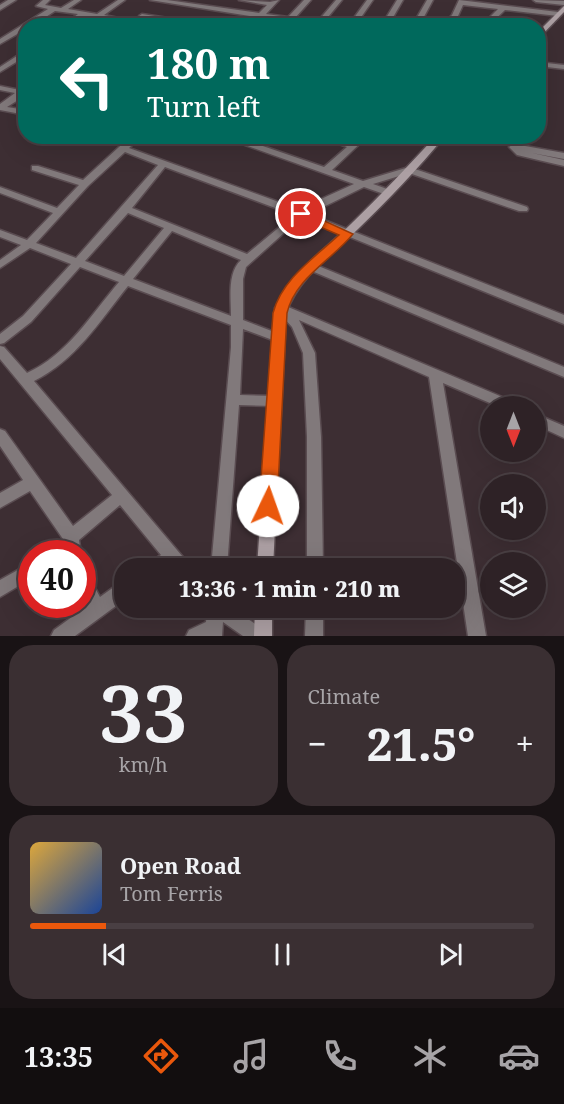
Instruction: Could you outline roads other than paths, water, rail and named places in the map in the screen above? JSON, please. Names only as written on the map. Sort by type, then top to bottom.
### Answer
[{"type":"street","points":[[0,8],[13,0]]},
{"type":"street","points":[[47,0],[39,6],[107,18]]},
{"type":"street","points":[[62,10],[78,0]]},
{"type":"street","points":[[98,16],[122,0]]},
{"type":"street","points":[[153,0],[273,18]]},
{"type":"street","points":[[242,0],[274,2]]},
{"type":"street","points":[[294,18],[308,0]]},
{"type":"street","points":[[325,18],[339,0]]},
{"type":"street","points":[[357,18],[370,0]]},
{"type":"street","points":[[389,18],[400,0]]},
{"type":"street","points":[[420,18],[430,0]]},
{"type":"street","points":[[536,0],[564,3]]},
{"type":"street","points":[[140,18],[161,1]]},
{"type":"street","points":[[257,18],[274,2]]},
{"type":"street","points":[[454,18],[461,2],[558,14]]},
{"type":"street","points":[[198,18],[210,8]]},
{"type":"street","points":[[492,18],[503,8]]},
{"type":"street","points":[[546,28],[564,8]]},
{"type":"street","points":[[38,18],[52,9]]},
{"type":"street","points":[[76,18],[82,14]]},
{"type":"street","points":[[142,16],[154,18]]},
{"type":"street","points":[[0,42],[18,31]]},
{"type":"street","points":[[0,70],[18,61]]},
{"type":"street","points":[[546,66],[564,69]]},
{"type":"street","points":[[0,88],[18,90]]},
{"type":"street","points":[[0,108],[18,95]]},
{"type":"street","points":[[0,108],[18,111]]},
{"type":"street","points":[[0,265],[28,245],[84,184],[128,144]]},
{"type":"street","points":[[248,144],[387,192]]},
{"type":"street","points":[[327,171],[354,146],[348,144]]},
{"type":"street","points":[[266,558],[278,338],[283,299],[295,283],[347,234],[433,144]]},
{"type":"street","points":[[564,156],[514,147],[520,153],[564,163]]},
{"type":"street","points":[[124,148],[301,214],[564,320]]},
{"type":"street","points":[[0,339],[27,319],[126,209],[164,163]]},
{"type":"street","points":[[35,168],[84,184]]},
{"type":"street","points":[[220,558],[237,322],[237,279],[241,266],[301,214],[363,184],[409,170],[523,209]]},
{"type":"street","points":[[0,190],[60,212]]},
{"type":"street","points":[[126,209],[249,259]]},
{"type":"street","points":[[25,380],[48,369],[66,354],[170,227]]},
{"type":"street","points":[[0,233],[278,338]]},
{"type":"street","points":[[311,267],[564,372]]},
{"type":"street","points":[[281,308],[487,396]]},
{"type":"street","points":[[281,308],[297,325],[309,353],[314,436],[315,558]]},
{"type":"street","points":[[0,350],[174,558]]},
{"type":"street","points":[[435,373],[477,636]]},
{"type":"street","points":[[232,400],[274,401]]},
{"type":"street","points":[[546,424],[564,432]]},
{"type":"street","points":[[0,435],[70,540]]},
{"type":"street","points":[[0,501],[32,482]]},
{"type":"street","points":[[77,540],[121,496]]},
{"type":"street","points":[[0,589],[18,578]]},
{"type":"street","points":[[60,636],[114,597]]},
{"type":"street","points":[[96,606],[98,609]]},
{"type":"street","points":[[232,618],[258,636]]},
{"type":"street","points":[[263,636],[264,618]]},
{"type":"street","points":[[315,618],[315,636]]},
{"type":"street","points":[[195,636],[214,632]]}]
